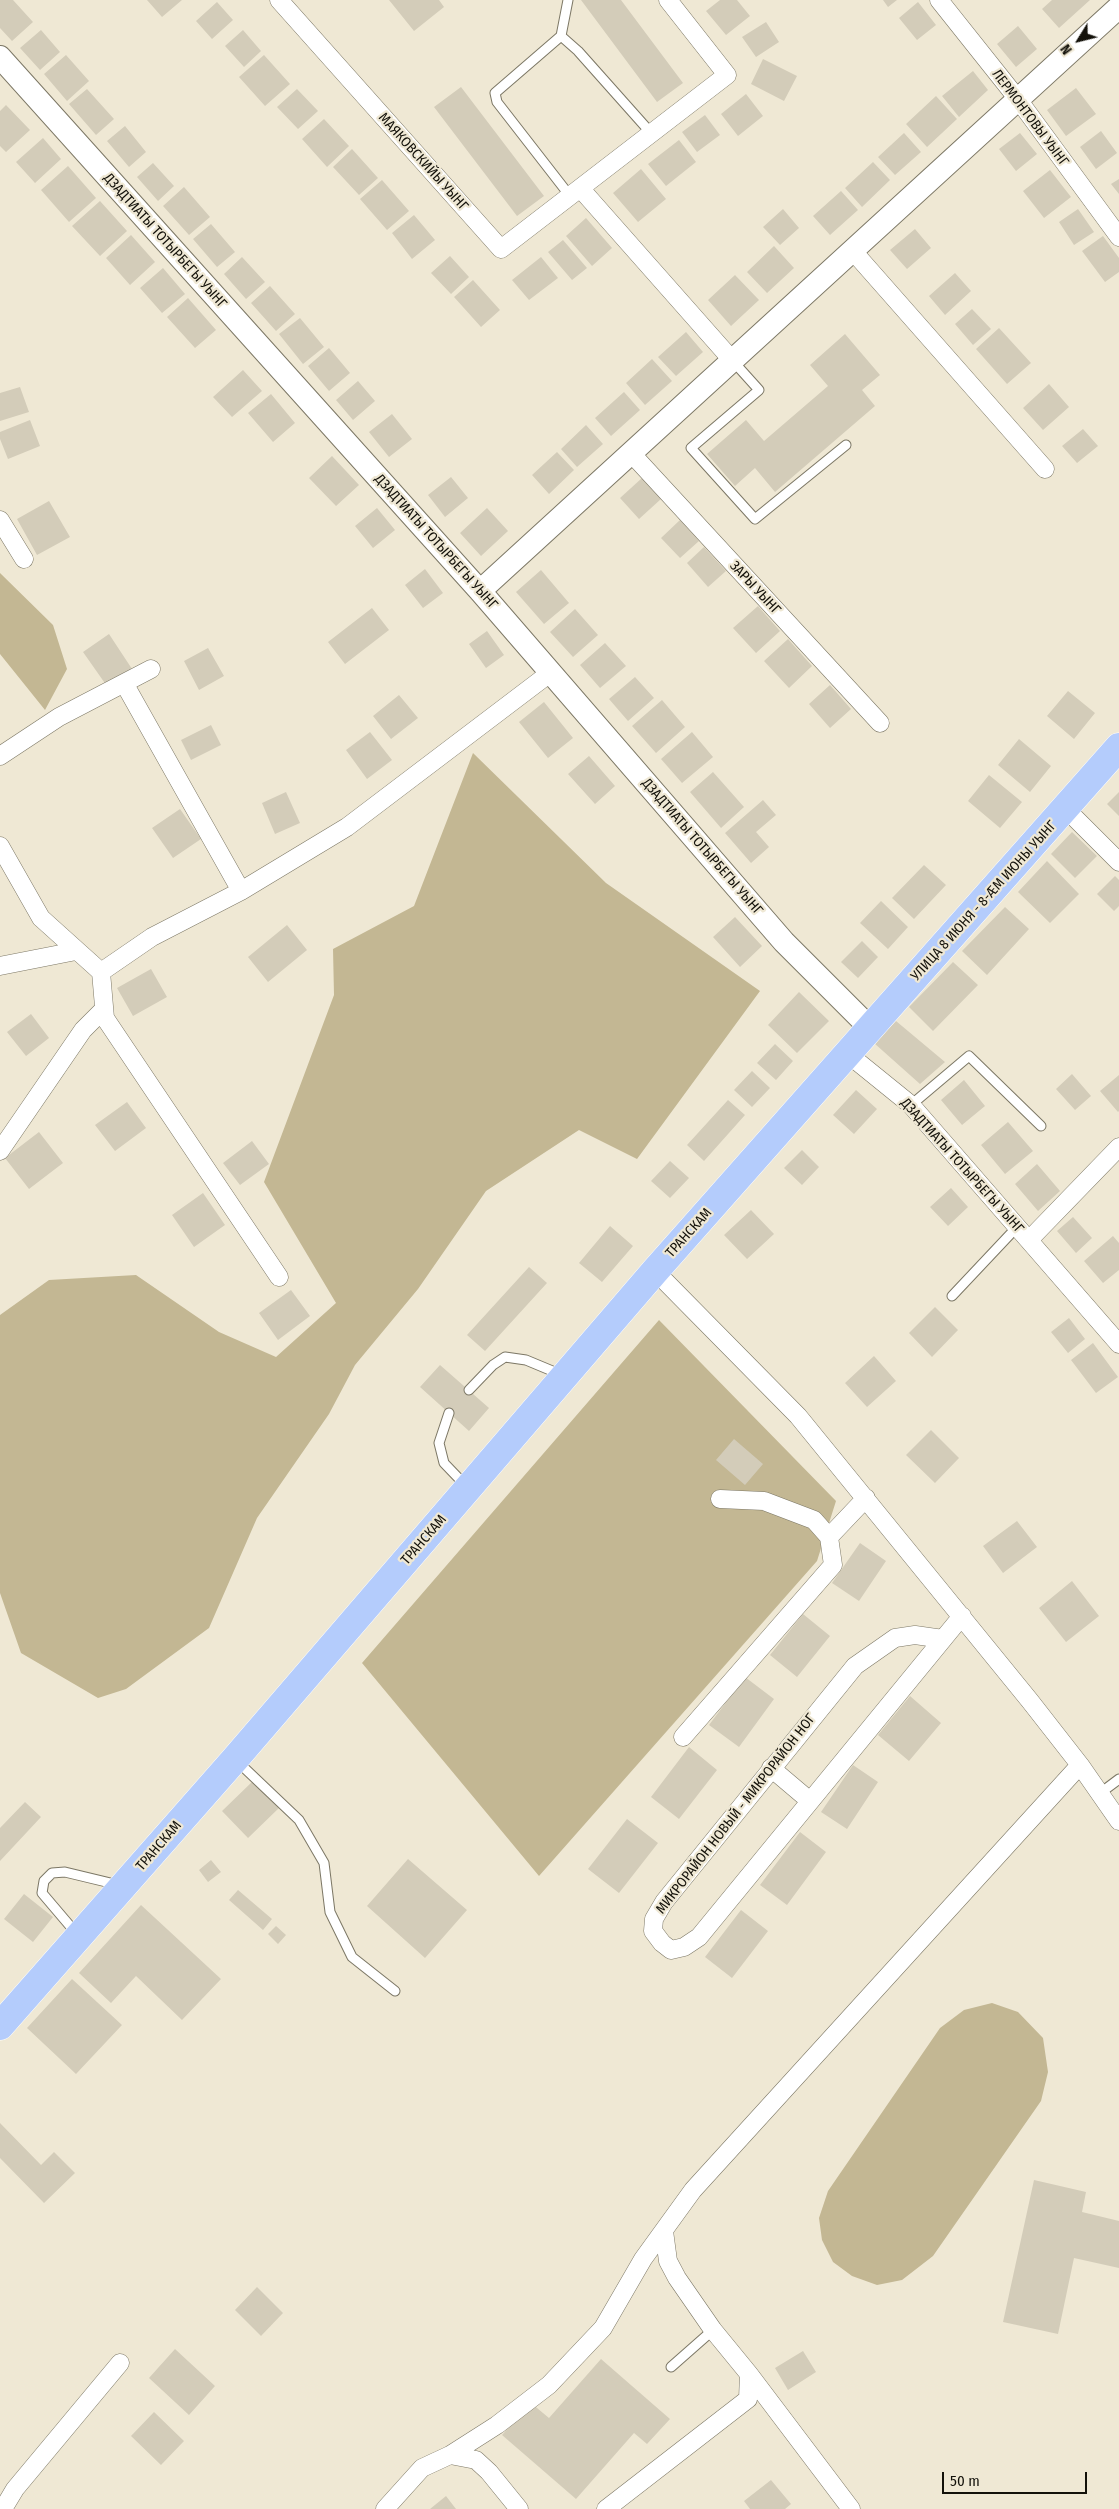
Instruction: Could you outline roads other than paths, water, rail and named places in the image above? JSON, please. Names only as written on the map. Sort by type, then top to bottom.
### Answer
[{"type":"highway","name":"УЛИЦА 8 ИЮНЯ - 8-ӔМ ИЮНЫ УЫНГ","points":[[848,1054],[1119,747]]},
{"type":"highway","name":"ТРАНСКАМ","points":[[0,2026],[125,1886],[655,1271],[848,1054]]},
{"type":"street","name":"МАЯКОВСКИЙЫ УЫНГ","points":[[279,0],[501,249],[727,75],[668,0]]},
{"type":"street","name":"ЛЕРМОНТОВЫ УЫНГ","points":[[938,0],[1017,98],[1119,237]]},
{"type":"street","points":[[480,590],[1017,98],[1119,7]]},
{"type":"street","name":"ДЗАДТИАТЫ ТОТЫРБЕГЫ УЫНГ","points":[[0,57],[480,590],[784,942],[870,1028]]},
{"type":"street","points":[[575,192],[732,360]]},
{"type":"street","points":[[852,250],[1045,469]]},
{"type":"street","name":"ЗАРЫ УЫНГ","points":[[631,453],[880,723]]},
{"type":"street","points":[[0,520],[24,559]]},
{"type":"street","points":[[0,756],[59,717],[150,669]]},
{"type":"street","points":[[101,972],[152,938],[241,891],[348,827],[550,673]]},
{"type":"street","points":[[124,683],[241,891]]},
{"type":"street","points":[[1066,809],[1119,862]]},
{"type":"street","points":[[0,846],[41,918],[101,972],[105,1018],[279,1277]]},
{"type":"street","points":[[0,966],[76,951]]},
{"type":"street","points":[[0,1151],[83,1030],[104,1009]]},
{"type":"street","name":"ДЗАДТИАТЫ ТОТЫРБЕГЫ УЫНГ","points":[[848,1054],[911,1105],[1119,1344]]},
{"type":"street","name":"ДЗАДТИАТЫ ТОТЫРБЕГЫ УЫНГ","points":[[1029,1240],[1119,1147]]},
{"type":"street","points":[[655,1271],[798,1416],[962,1616],[1080,1765],[1119,1821]]},
{"type":"street","points":[[829,1537],[866,1498]]},
{"type":"street","points":[[683,1737],[833,1565],[829,1537],[814,1520],[764,1501],[720,1499]]},
{"type":"street","points":[[943,1639],[962,1616]]},
{"type":"street","name":"МИКРОРАЙОН НОВЫЙ - МИКРОРАЙОН НОГ","points":[[915,1635],[943,1639],[699,1937],[684,1947],[671,1950],[662,1943],[653,1931],[654,1919],[664,1902],[855,1666],[895,1638],[915,1635]]},
{"type":"street","points":[[385,2509],[422,2468],[450,2455],[497,2425],[549,2385],[602,2328],[643,2259],[664,2231],[675,2212],[693,2190],[1080,1765]]},
{"type":"street","points":[[771,1768],[810,1801]]},
{"type":"street","points":[[664,2231],[668,2261],[713,2330],[749,2374],[851,2509]]},
{"type":"street","points":[[2,2509],[15,2489],[120,2363]]},
{"type":"street","points":[[606,2509],[748,2399],[749,2374]]},
{"type":"street","points":[[450,2455],[476,2460],[489,2472],[519,2509]]},
{"type":"lane","points":[[568,0],[561,36],[495,93],[497,102],[575,192]]},
{"type":"lane","points":[[561,36],[578,51],[651,133]]},
{"type":"lane","points":[[732,360],[759,390],[691,448],[755,519],[846,445]]},
{"type":"lane","points":[[911,1105],[969,1056],[1041,1126]]},
{"type":"lane","points":[[952,1296],[1017,1227]]},
{"type":"lane","points":[[469,1390],[493,1364],[505,1357],[526,1360],[565,1376]]},
{"type":"lane","points":[[449,1413],[439,1443],[442,1456],[444,1463],[469,1488]]},
{"type":"lane","points":[[235,1759],[299,1820],[324,1863],[330,1912],[352,1957],[395,1992]]},
{"type":"lane","points":[[1099,1794],[1119,1779]]},
{"type":"lane","points":[[80,1937],[42,1893],[44,1881],[52,1873],[65,1872],[125,1886]]},
{"type":"lane","points":[[671,2367],[713,2330]]}]
